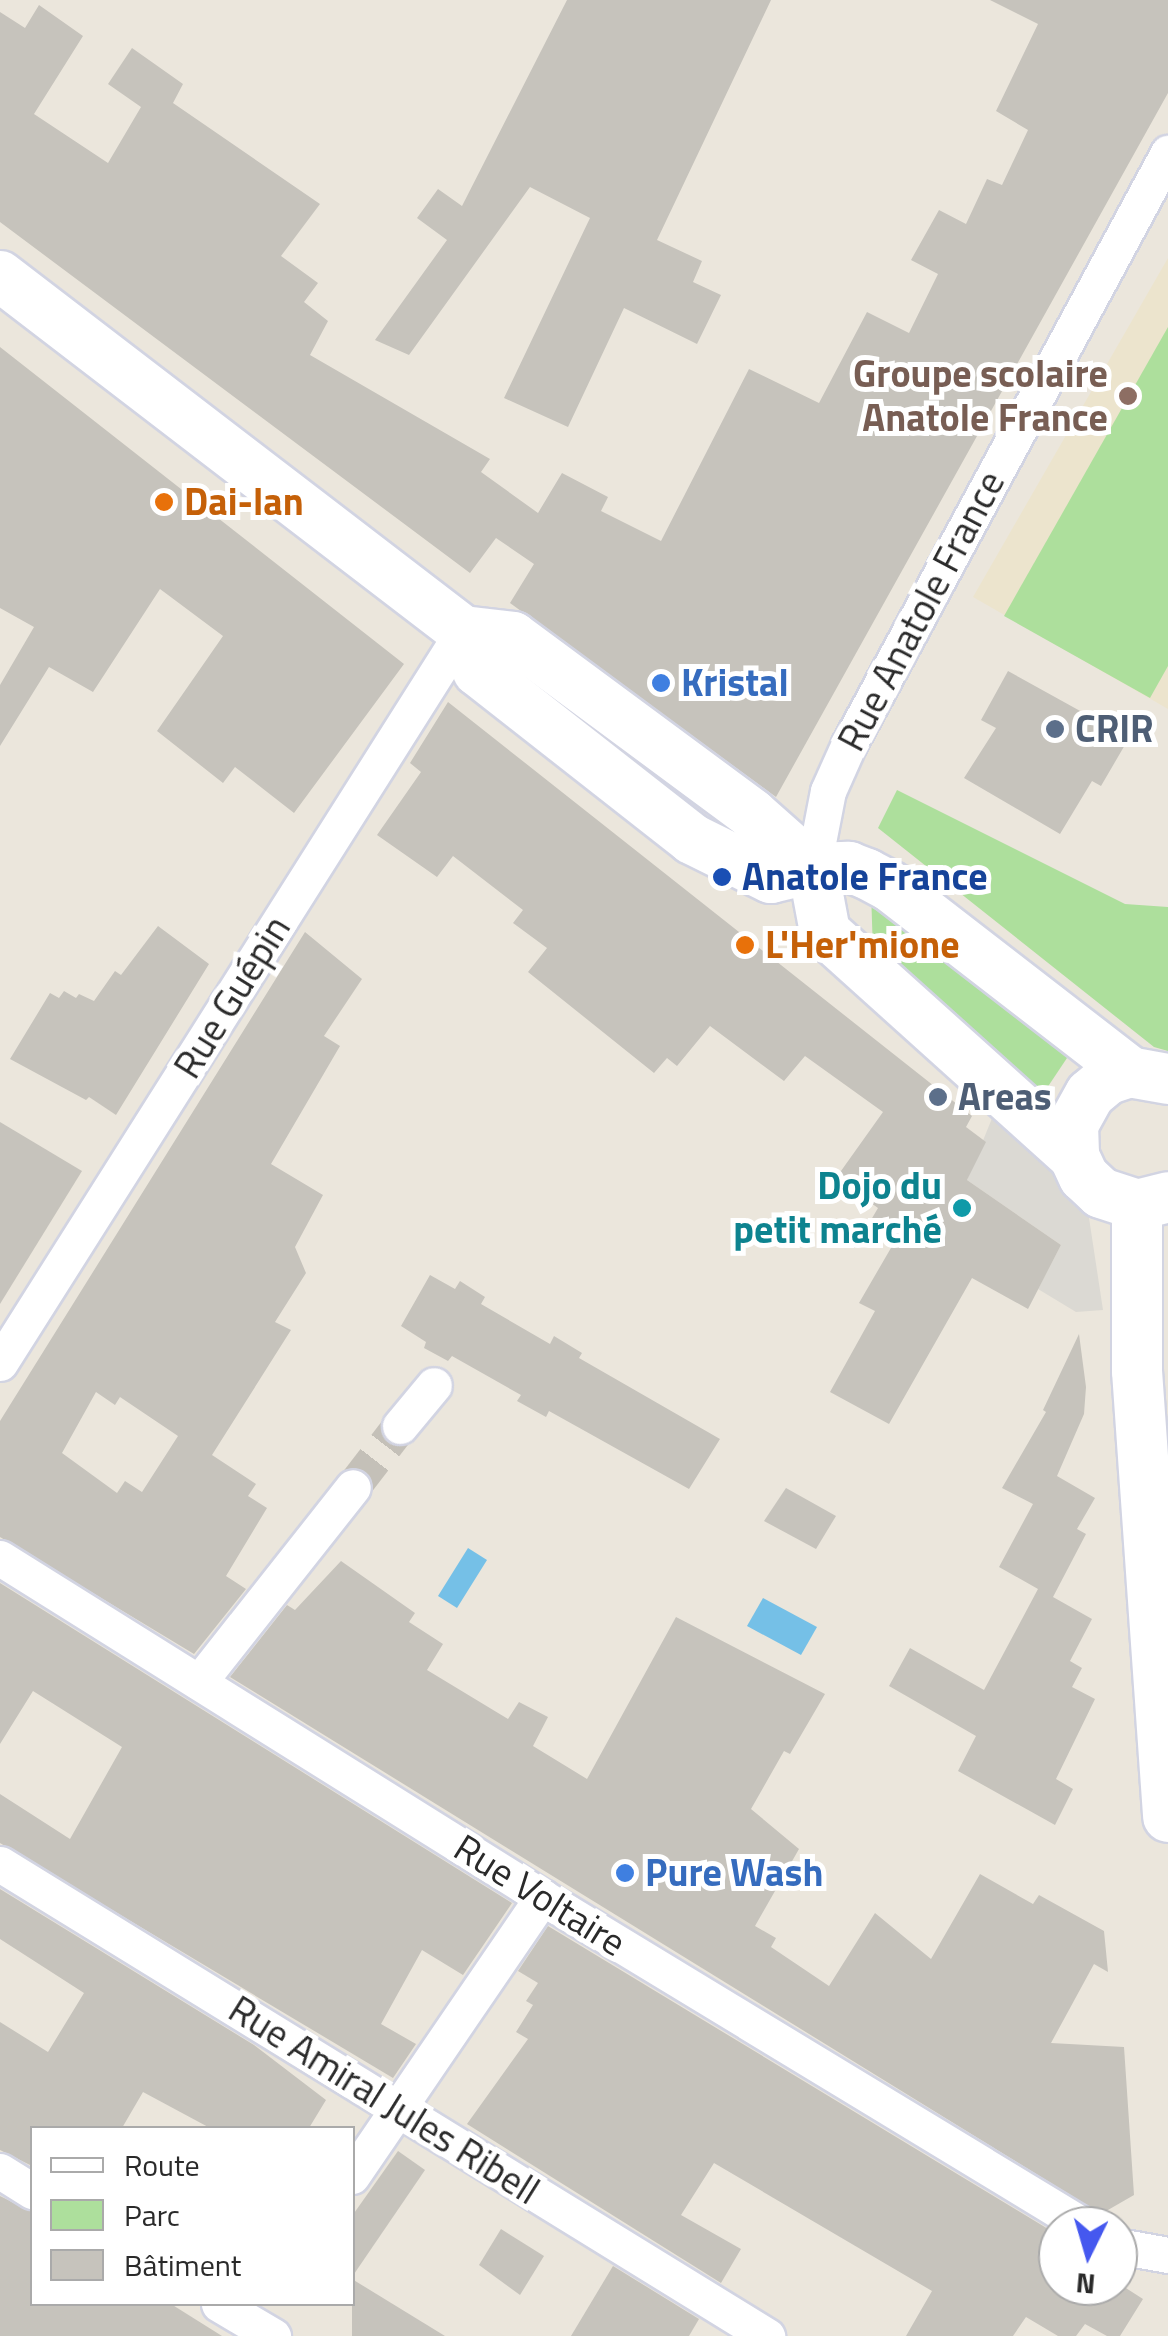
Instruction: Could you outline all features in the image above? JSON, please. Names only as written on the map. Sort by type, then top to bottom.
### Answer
[{"type":"main road","points":[[0,276],[463,631],[513,637],[752,814],[813,868],[824,932],[1074,1156],[1084,1177],[1101,1194],[1152,1201],[1152,1370],[1168,1817]]},
{"type":"main road","points":[[813,868],[849,867],[891,887],[1149,1076]]},
{"type":"main road","points":[[1074,1156],[1074,1125],[1082,1104],[1108,1080],[1149,1076]]},
{"type":"street","name":"Rue Anatole France","points":[[813,868],[828,792],[849,744],[1168,152]]},
{"type":"street","name":"Rue Guépin","points":[[0,1363],[463,631]]},
{"type":"street","points":[[400,1426],[434,1385]]},
{"type":"street","points":[[199,1682],[353,1487]]},
{"type":"street","name":"Rue Voltaire","points":[[0,1558],[542,1896],[1051,2206]]},
{"type":"street","name":"Rue Amiral Jules Ribell","points":[[0,1864],[767,2336]]},
{"type":"street","points":[[355,2172],[542,1896]]},
{"type":"street","points":[[0,2171],[30,2189]]},
{"type":"street","points":[[1138,2252],[1168,2255]]},
{"type":"street","points":[[223,2306],[259,2325]]},
{"type":"shaded area","name":"Groupe scolaire Anatole France","points":[[1168,258],[1168,709],[973,597]]},
{"type":"shaded area","points":[[997,1106],[1084,1185],[1103,1310],[1076,1312],[1038,1289],[1061,1245],[967,1180]]},
{"type":"green space","name":"Groupe scolaire Anatole France","points":[[1168,327],[1168,666],[1150,698],[1004,616]]},
{"type":"green space","points":[[897,790],[1125,904],[1168,907],[1168,1051],[1154,1047],[878,828]]},
{"type":"green space","points":[[871,891],[1075,1046],[1043,1094],[873,952]]},
{"type":"water","points":[[468,1548],[487,1560],[457,1608],[438,1596]]},
{"type":"water","points":[[763,1598],[817,1627],[801,1655],[747,1626]]},
{"type":"building","points":[[567,0],[771,0],[657,240],[702,261],[693,282],[721,295],[697,344],[624,308],[568,427],[504,398],[590,218],[530,187],[409,355],[375,340],[447,240],[417,218],[438,189],[462,206]]},
{"type":"building","points":[[990,0],[1168,0],[1168,93],[776,797],[510,603],[534,564],[496,538],[470,573],[0,222],[0,12],[25,28],[39,5],[83,36],[34,114],[108,163],[141,107],[108,84],[132,48],[183,84],[173,103],[320,204],[281,256],[318,283],[304,302],[328,321],[310,355],[490,459],[481,472],[538,513],[562,473],[608,497],[601,511],[661,541],[749,369],[819,403],[867,312],[909,333],[938,274],[911,260],[939,210],[966,224],[987,179],[1002,185],[1028,130],[996,111],[1038,24]]},
{"type":"building","points":[[0,347],[404,664],[294,813],[235,767],[223,783],[157,731],[223,636],[160,589],[93,692],[49,667],[0,746],[0,685],[34,627],[0,608]]},
{"type":"building","points":[[1008,671],[1129,738],[1101,786],[1092,781],[1060,834],[964,778],[996,728],[981,720]]},
{"type":"building","points":[[448,702],[972,1116],[966,1127],[986,1142],[967,1180],[1061,1245],[1028,1309],[972,1278],[889,1424],[830,1392],[875,1311],[859,1303],[895,1241],[868,1225],[878,1208],[836,1178],[883,1112],[805,1056],[784,1081],[710,1026],[677,1066],[667,1058],[654,1073],[528,972],[547,948],[513,923],[523,910],[453,856],[437,877],[377,835],[421,772],[410,763]]},
{"type":"building","points":[[158,926],[209,964],[116,1115],[89,1097],[86,1100],[10,1059],[50,993],[59,998],[64,991],[94,1001],[115,971],[121,975]]},
{"type":"building","points":[[305,932],[362,979],[324,1036],[340,1046],[271,1164],[323,1195],[295,1247],[306,1273],[275,1322],[291,1330],[212,1455],[256,1484],[248,1496],[267,1508],[226,1576],[246,1589],[194,1654],[0,1537],[0,1421]],"holes":[[[96,1392],[115,1405],[120,1397],[178,1436],[142,1492],[125,1481],[117,1493],[62,1453]]]},
{"type":"building","points":[[0,1122],[82,1171],[0,1304]]},
{"type":"building","points":[[430,1275],[455,1289],[460,1281],[485,1297],[481,1304],[550,1344],[554,1336],[582,1353],[579,1358],[720,1439],[689,1489],[549,1411],[546,1417],[517,1401],[521,1395],[452,1356],[448,1361],[424,1348],[426,1342],[401,1326]]},
{"type":"building","points":[[1079,1334],[1086,1387],[1084,1414],[1057,1476],[1095,1498],[1077,1529],[1086,1534],[1053,1597],[1092,1619],[1070,1661],[1082,1668],[1072,1687],[1095,1699],[1056,1779],[1073,1789],[1055,1825],[958,1771],[976,1736],[889,1686],[910,1648],[984,1690],[1038,1589],[999,1567],[1033,1504],[1002,1488],[1046,1412],[1043,1410]]},
{"type":"building","points":[[786,1488],[836,1516],[816,1549],[764,1521]]},
{"type":"building","points":[[341,1561],[415,1613],[409,1622],[443,1644],[427,1670],[508,1719],[519,1702],[548,1717],[533,1746],[587,1779],[676,1617],[825,1694],[790,1754],[784,1751],[751,1809],[799,1849],[755,1926],[776,1938],[771,1947],[829,1986],[875,1913],[931,1959],[980,1874],[1033,1904],[1039,1895],[1104,1931],[1108,1972],[1094,1964],[1051,2043],[1124,2047],[1134,2195],[1115,2206],[1088,2206],[230,1677],[287,1605],[295,1610]]},
{"type":"building","points":[[0,1583],[512,1903],[463,1975],[422,1950],[381,2024],[416,2044],[393,2078],[0,1843],[0,1794],[70,1839],[122,1747],[33,1691],[0,1744]]},
{"type":"building","points":[[0,1889],[254,2045],[326,2100],[310,2126],[206,2126],[143,2092],[123,2126],[30,2126],[30,2165],[0,2150],[0,2022],[48,2052],[84,1993],[0,1939]]},
{"type":"building","points":[[548,1926],[1038,2223],[1038,2306],[1138,2306],[1138,2296],[1143,2299],[1120,2336],[1107,2336],[1085,2324],[1076,2336],[1058,2336],[1026,2317],[1013,2336],[906,2336],[932,2291],[714,2163],[681,2215],[741,2249],[721,2283],[467,2124],[528,2039],[516,2032],[533,2005],[526,2001],[538,1983],[518,1971]]},
{"type":"building","points":[[398,2151],[425,2170],[355,2273],[355,2212]]},
{"type":"building","points":[[0,2196],[30,2211],[30,2306],[174,2306],[222,2336],[0,2336]]},
{"type":"building","points":[[501,2229],[544,2256],[520,2295],[479,2265]]},
{"type":"building","points":[[613,2266],[699,2319],[689,2336],[571,2336]]},
{"type":"building","points":[[355,2281],[445,2336],[352,2336]]},
{"type":"tunnel","points":[[353,1487],[400,1426]]},
{"type":"place","name":"Groupe scolaire Anatole France","points":[[1128,396]]},
{"type":"place","name":"Dai-lan","points":[[164,502]]},
{"type":"place","name":"Kristal","points":[[661,683]]},
{"type":"place","name":"CRIR","points":[[1055,729]]},
{"type":"place","name":"Anatole France","points":[[722,877]]},
{"type":"place","name":"L'Her'mione","points":[[745,945]]},
{"type":"place","name":"Areas","points":[[938,1097]]},
{"type":"place","name":"Dojo du petit marché","points":[[962,1208]]},
{"type":"place","name":"Pure Wash","points":[[625,1873]]}]
